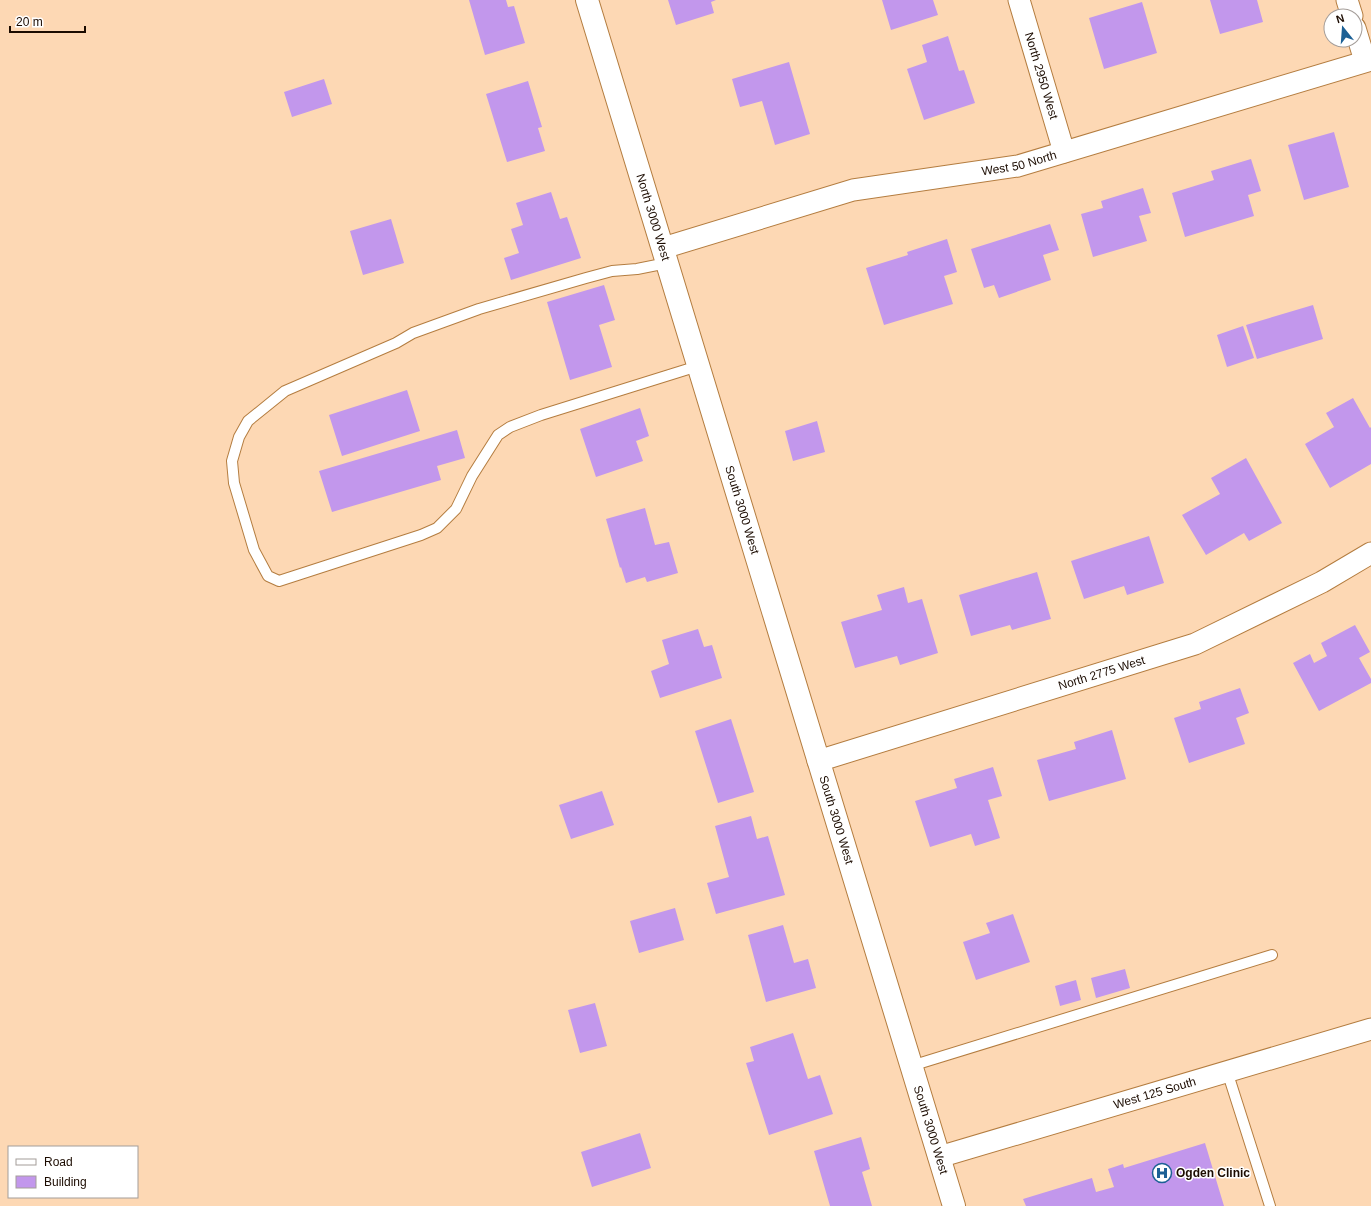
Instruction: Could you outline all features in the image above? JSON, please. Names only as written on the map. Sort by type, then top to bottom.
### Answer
[{"type":"main road","name":"North 3000 West","points":[[587,0],[719,434]]},
{"type":"main road","name":"South 3000 West","points":[[719,434],[954,1206]]},
{"type":"street","name":"North 2950 West","points":[[1019,0],[1064,152]]},
{"type":"street","points":[[1363,48],[1368,61]]},
{"type":"street","name":"West 50 North","points":[[665,256],[853,190],[1018,166],[1368,61]]},
{"type":"street","name":"North 2775 West","points":[[818,760],[1195,644],[1322,582],[1371,553]]},
{"type":"street","name":"West 125 South","points":[[939,1157],[1371,1029]]},
{"type":"lane","points":[[665,256],[637,269],[612,271],[479,309],[413,333],[396,343],[285,391],[248,421],[239,437],[232,461],[234,483],[254,550],[268,576],[279,581],[421,535],[437,528],[456,509],[472,476],[498,435],[510,427],[541,415],[698,366]]},
{"type":"lane","points":[[911,1066],[1272,955]]},
{"type":"lane","points":[[1227,1072],[1270,1206]]},
{"type":"building","points":[[469,0],[506,0],[508,7],[514,6],[525,43],[485,55]]},
{"type":"building","points":[[668,0],[716,0],[711,2],[714,13],[676,25]]},
{"type":"building","points":[[882,0],[933,0],[938,15],[891,30]]},
{"type":"building","points":[[1210,0],[1257,0],[1263,22],[1220,34]]},
{"type":"building","points":[[1142,2],[1157,53],[1104,69],[1089,18]]},
{"type":"building","points":[[948,36],[959,71],[964,70],[975,103],[924,120],[907,69],[927,62],[922,45]]},
{"type":"building","points":[[789,62],[810,134],[775,145],[762,101],[740,107],[732,79]]},
{"type":"building","points":[[324,79],[332,104],[292,117],[284,92]]},
{"type":"building","points":[[528,81],[542,127],[538,128],[545,151],[507,162],[486,94]]},
{"type":"building","points":[[1334,132],[1349,187],[1304,200],[1288,145]]},
{"type":"building","points":[[1251,159],[1261,191],[1248,195],[1254,216],[1185,237],[1172,193],[1214,180],[1211,171]]},
{"type":"building","points":[[1143,188],[1151,213],[1139,216],[1147,241],[1093,257],[1081,214],[1103,208],[1101,201]]},
{"type":"building","points":[[551,192],[560,219],[567,217],[581,258],[511,280],[504,258],[519,253],[511,229],[523,225],[516,203]]},
{"type":"building","points":[[391,219],[404,263],[363,275],[350,231]]},
{"type":"building","points":[[1050,224],[1059,250],[1043,255],[1051,280],[999,298],[994,285],[984,288],[971,249]]},
{"type":"building","points":[[947,239],[957,272],[944,276],[953,304],[884,325],[866,268],[908,255],[907,252]]},
{"type":"building","points":[[604,285],[615,320],[599,325],[612,367],[570,380],[547,302]]},
{"type":"building","points":[[1313,305],[1323,339],[1257,359],[1246,325]]},
{"type":"building","points":[[1243,326],[1254,358],[1227,367],[1217,335]]},
{"type":"building","points":[[407,390],[420,431],[342,456],[329,415]]},
{"type":"building","points":[[1353,398],[1370,428],[1371,427],[1371,464],[1330,488],[1305,444],[1334,427],[1326,413]]},
{"type":"building","points":[[640,408],[649,436],[636,441],[643,461],[596,477],[580,429]]},
{"type":"building","points":[[817,421],[825,452],[793,461],[785,431]]},
{"type":"building","points":[[457,430],[465,458],[437,466],[441,480],[332,512],[319,471]]},
{"type":"building","points":[[1246,458],[1282,523],[1249,541],[1244,533],[1206,555],[1182,515],[1220,494],[1211,478]]},
{"type":"building","points":[[645,508],[655,545],[669,542],[678,573],[647,582],[645,577],[626,583],[621,567],[620,568],[606,519]]},
{"type":"building","points":[[1149,536],[1164,583],[1127,595],[1124,586],[1084,599],[1071,561]]},
{"type":"building","points":[[1037,572],[1051,619],[1012,630],[1010,625],[971,636],[959,595]]},
{"type":"building","points":[[904,587],[908,603],[922,599],[938,653],[900,665],[897,656],[855,668],[841,622],[882,610],[877,595]]},
{"type":"building","points":[[1355,625],[1370,652],[1359,658],[1371,679],[1371,683],[1319,711],[1293,663],[1310,654],[1314,663],[1327,656],[1321,643]]},
{"type":"building","points":[[698,629],[704,647],[712,645],[722,678],[660,698],[651,671],[669,664],[662,640]]},
{"type":"building","points":[[1240,688],[1249,713],[1236,718],[1245,744],[1189,763],[1174,718],[1201,709],[1199,702]]},
{"type":"building","points":[[731,719],[754,792],[718,803],[695,731]]},
{"type":"building","points":[[1112,730],[1126,779],[1049,801],[1037,760],[1076,749],[1074,742]]},
{"type":"building","points":[[993,767],[1002,796],[988,800],[1000,838],[975,846],[971,834],[930,847],[915,801],[957,788],[954,779]]},
{"type":"building","points":[[602,791],[614,825],[571,839],[559,805]]},
{"type":"building","points":[[751,816],[757,839],[768,836],[785,895],[716,914],[707,883],[729,877],[715,826]]},
{"type":"building","points":[[675,908],[684,940],[639,953],[630,921]]},
{"type":"building","points":[[1013,914],[1030,962],[976,980],[963,942],[990,933],[986,923]]},
{"type":"building","points":[[783,925],[794,963],[808,959],[816,988],[766,1002],[748,935]]},
{"type":"building","points":[[1125,969],[1130,988],[1096,998],[1091,978]]},
{"type":"building","points":[[1076,980],[1081,1000],[1060,1006],[1055,986]]},
{"type":"building","points":[[595,1003],[607,1046],[580,1053],[568,1010]]},
{"type":"building","points":[[793,1033],[808,1079],[820,1075],[833,1114],[769,1135],[746,1063],[754,1061],[750,1047]]},
{"type":"building","points":[[640,1133],[651,1168],[592,1187],[581,1152]]},
{"type":"building","points":[[861,1137],[870,1169],[862,1172],[872,1206],[830,1206],[814,1151]]},
{"type":"building","name":"Ogden Clinic","points":[[1205,1143],[1224,1206],[1026,1206],[1023,1199],[1092,1178],[1096,1192],[1114,1187],[1108,1169],[1123,1164],[1124,1168]]},
{"type":"place","name":"Ogden Clinic","points":[[1162,1173]]}]
